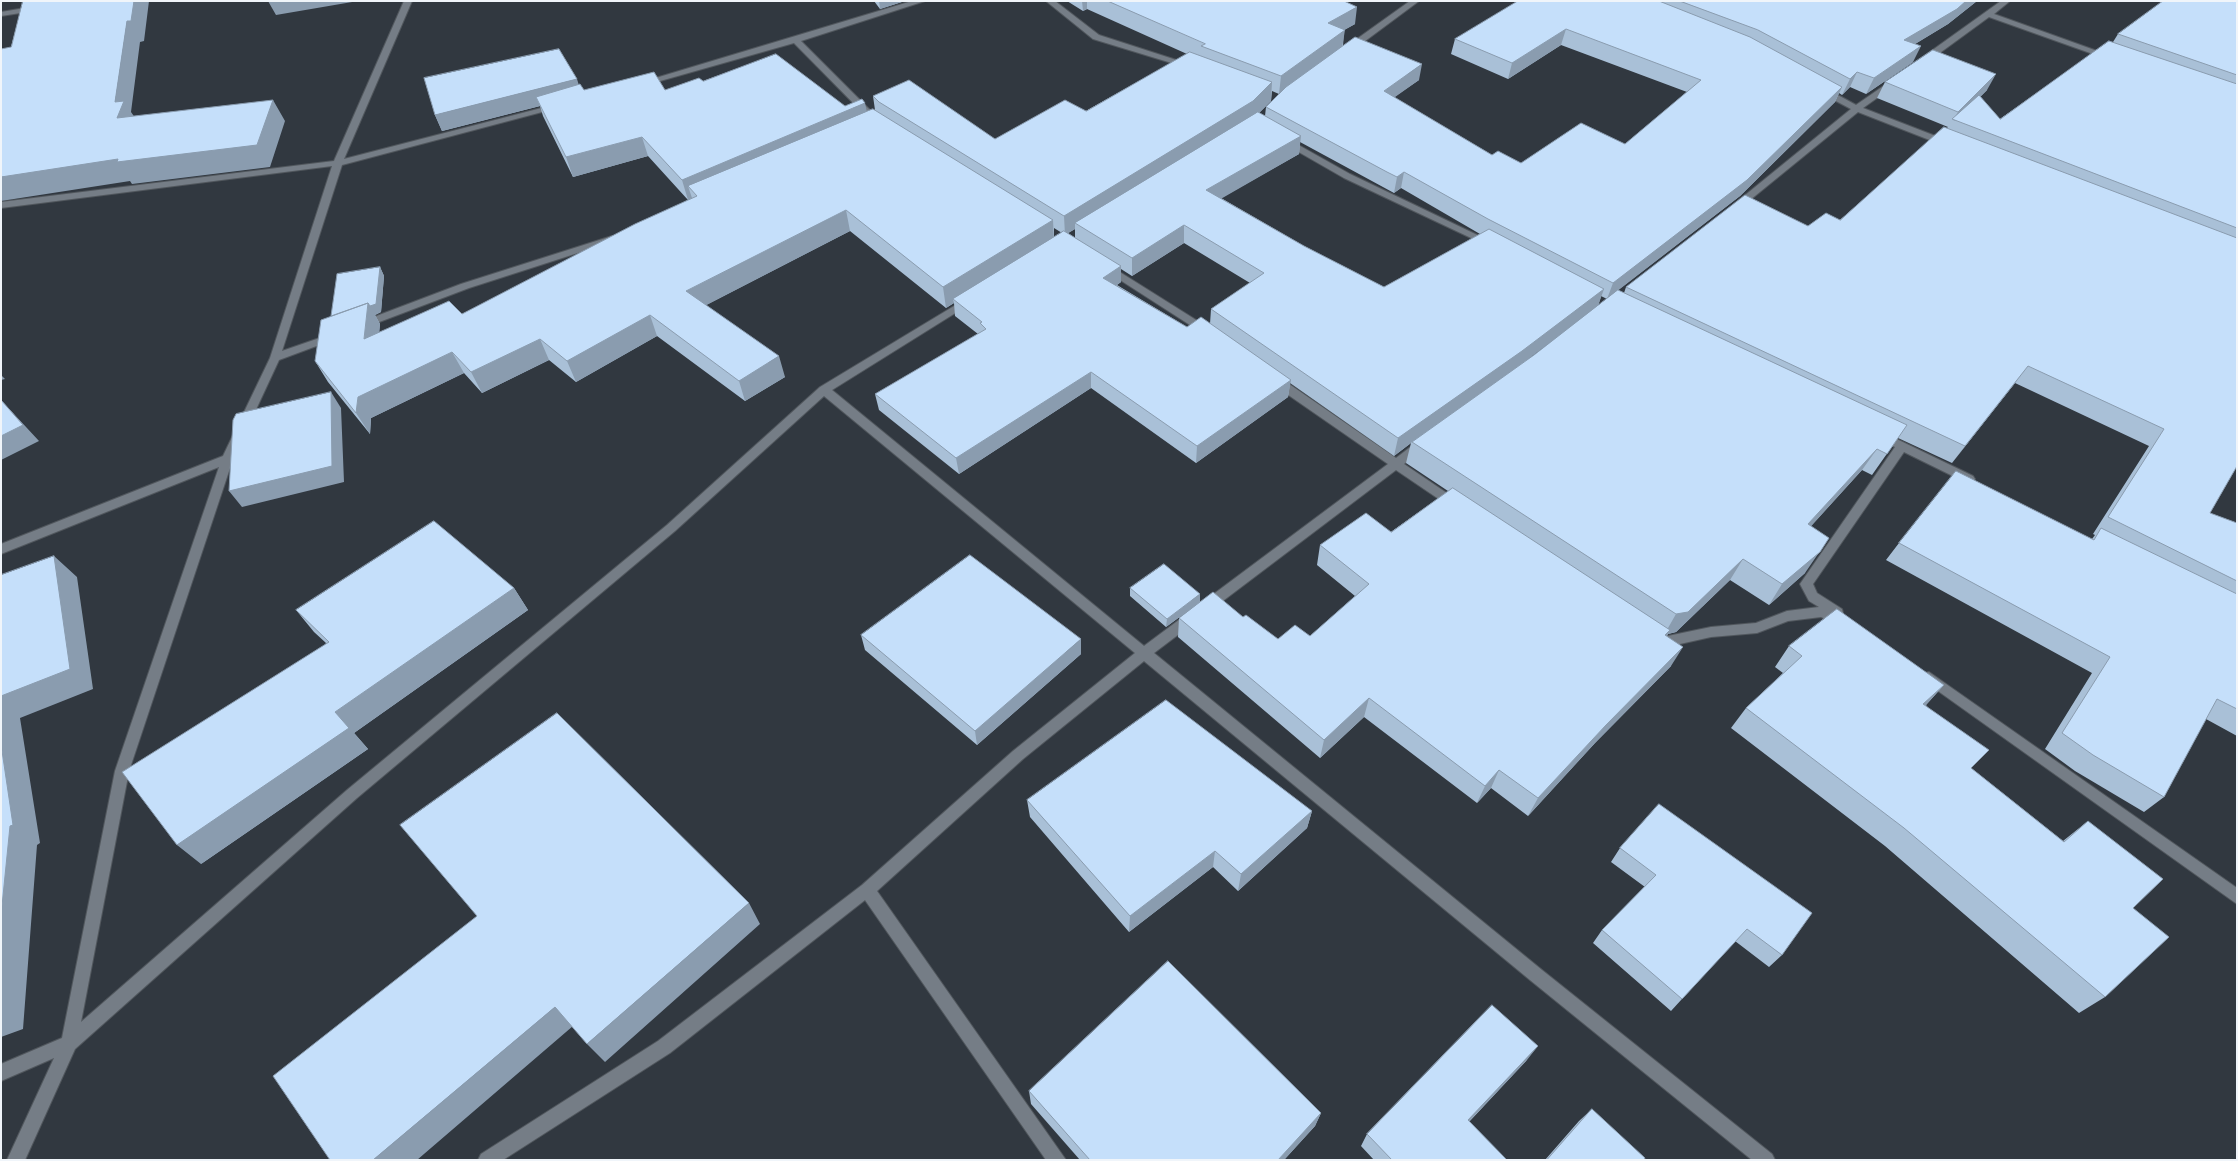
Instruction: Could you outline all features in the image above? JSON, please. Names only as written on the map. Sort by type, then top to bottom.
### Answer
[{"type":"street","points":[[16,1160],[69,1043],[122,771],[227,459],[276,358],[338,163],[408,1]]},
{"type":"street","points":[[637,85],[796,40],[921,1]]},
{"type":"street","points":[[1050,1],[1096,37],[1197,68]]},
{"type":"street","points":[[1344,53],[1415,1]]},
{"type":"street","points":[[1723,217],[1855,108],[1990,15],[2006,1]]},
{"type":"street","points":[[1,14],[45,7]]},
{"type":"street","points":[[1990,15],[2118,59]]},
{"type":"street","points":[[796,40],[872,117]]},
{"type":"street","points":[[1814,85],[1855,108],[1958,148]]},
{"type":"street","points":[[1,205],[338,163],[563,106]]},
{"type":"street","points":[[1272,133],[1347,176],[1501,250]]},
{"type":"street","points":[[276,358],[465,286],[623,234]]},
{"type":"street","points":[[1098,261],[1219,340]]},
{"type":"street","points":[[1,1074],[69,1043],[352,794],[671,528],[824,390],[982,292]]},
{"type":"street","points":[[1266,374],[1467,513]]},
{"type":"street","points":[[824,390],[1536,975],[1766,1160]]},
{"type":"street","points":[[1866,428],[1982,486]]},
{"type":"street","points":[[487,1160],[664,1047],[867,890],[1018,755],[1144,653],[1394,464],[1434,436]]},
{"type":"street","points":[[1646,632],[1662,643],[1711,632],[1757,628],[1787,616],[1822,612],[1855,627],[1813,597],[1806,584],[1902,446]]},
{"type":"street","points":[[1,549],[227,459]]},
{"type":"street","points":[[1916,667],[2237,897]]},
{"type":"street","points":[[867,890],[1056,1160]]},
{"type":"building","points":[[23,1],[134,1],[131,21],[127,21],[115,102],[124,101],[117,118],[273,100],[257,145],[117,162],[118,159],[1,177],[1,49],[11,47]]},
{"type":"building","points":[[1108,1],[1344,1],[1357,7],[1328,23],[1345,30],[1281,76],[1201,46],[1205,44]]},
{"type":"building","points":[[1518,1],[1659,1],[1750,37],[1842,87],[1747,180],[1613,283],[1488,219],[1404,172],[1397,177],[1266,107],[1286,87],[1355,37],[1422,64],[1384,91],[1492,155],[1498,151],[1521,163],[1581,123],[1625,144],[1701,80],[1566,29],[1512,63],[1455,39]]},
{"type":"building","points":[[1680,1],[1966,1],[1957,9],[1904,40],[1921,46],[1874,78],[1857,72],[1850,79],[1758,30]]},
{"type":"building","points":[[2163,1],[2237,1],[2237,75],[2118,34]]},
{"type":"building","points":[[2109,41],[2237,84],[2237,228],[1952,119],[1979,95],[2000,119]]},
{"type":"building","points":[[559,49],[577,79],[435,115],[424,78]]},
{"type":"building","points":[[1933,50],[1996,74],[1958,112],[1885,82]]},
{"type":"building","points":[[1190,52],[1272,82],[1253,101],[1064,216],[879,102],[873,96],[909,80],[995,139],[1065,100],[1086,111]]},
{"type":"building","points":[[776,54],[845,106],[862,99],[865,103],[682,180],[642,137],[566,157],[536,97],[580,84],[584,90],[654,72],[665,90],[699,78],[703,81]]},
{"type":"building","points":[[873,109],[1053,220],[943,287],[846,210],[686,291],[779,356],[739,381],[650,315],[567,361],[540,339],[471,372],[452,352],[358,397],[356,413],[315,361],[321,320],[368,303],[364,339],[449,301],[462,314],[635,224],[697,196],[688,186]]},
{"type":"building","points":[[1258,112],[1301,136],[1206,190],[1304,246],[1384,287],[1489,229],[1604,289],[1522,351],[1398,438],[1211,309],[1264,273],[1184,225],[1132,258],[1075,223]]},
{"type":"building","points":[[1944,127],[2237,238],[2237,466],[2210,513],[2237,523],[2237,581],[2108,517],[2164,429],[2028,366],[1965,446],[1626,287],[1745,195],[1808,226],[1826,213],[1840,220]]},
{"type":"building","points":[[1064,231],[1121,266],[1103,278],[1187,327],[1201,317],[1291,380],[1197,446],[1091,372],[956,458],[875,394],[986,329],[980,323],[982,322],[953,299]]},
{"type":"building","points":[[380,267],[376,304],[370,306],[368,303],[331,316],[337,274]]},
{"type":"building","points":[[1618,290],[1907,425],[1887,454],[1877,449],[1808,524],[1829,538],[1820,552],[1782,584],[1743,559],[1688,612],[1676,614],[1412,442],[1534,355]]},
{"type":"building","points":[[331,392],[332,466],[229,491],[233,420],[236,414]]},
{"type":"building","points":[[1,400],[23,425],[1,436]]},
{"type":"building","points":[[1956,471],[2094,540],[2101,528],[2237,594],[2237,709],[2217,699],[2164,797],[2093,755],[2062,733],[2110,657],[1899,543]]},
{"type":"building","points":[[1453,488],[1670,630],[1665,635],[1683,647],[1606,725],[1538,798],[1499,770],[1485,786],[1369,698],[1324,740],[1179,618],[1213,592],[1243,617],[1246,615],[1278,639],[1295,625],[1310,636],[1369,584],[1320,545],[1366,513],[1391,532]]},
{"type":"building","points":[[434,521],[514,588],[335,712],[349,728],[177,845],[122,772],[329,642],[296,610]]},
{"type":"building","points":[[970,555],[1081,639],[975,731],[861,635]]},
{"type":"building","points":[[54,556],[70,669],[1,696],[1,575]]},
{"type":"building","points":[[1164,564],[1200,594],[1167,619],[1130,588]]},
{"type":"building","points":[[1837,609],[1944,685],[1923,704],[1989,750],[1971,768],[2064,842],[2088,821],[2163,879],[2133,908],[2169,937],[2105,997],[1904,828],[1746,708],[1802,656],[1789,646]]},
{"type":"building","points":[[1166,700],[1312,811],[1241,874],[1215,851],[1130,916],[1027,800]]},
{"type":"building","points":[[557,713],[749,903],[587,1044],[555,1007],[373,1160],[330,1160],[273,1076],[477,916],[400,825]]},
{"type":"building","points":[[1,744],[13,825],[10,826],[1,916]]},
{"type":"building","points":[[1659,804],[1812,913],[1782,955],[1747,929],[1682,999],[1602,930],[1656,875],[1620,848]]},
{"type":"building","points":[[1168,961],[1321,1113],[1278,1160],[1090,1160],[1029,1091]]},
{"type":"building","points":[[1492,1005],[1538,1046],[1468,1120],[1507,1160],[1392,1160],[1367,1134]]},
{"type":"building","points":[[1592,1109],[1645,1158],[1644,1160],[1547,1160]]}]
